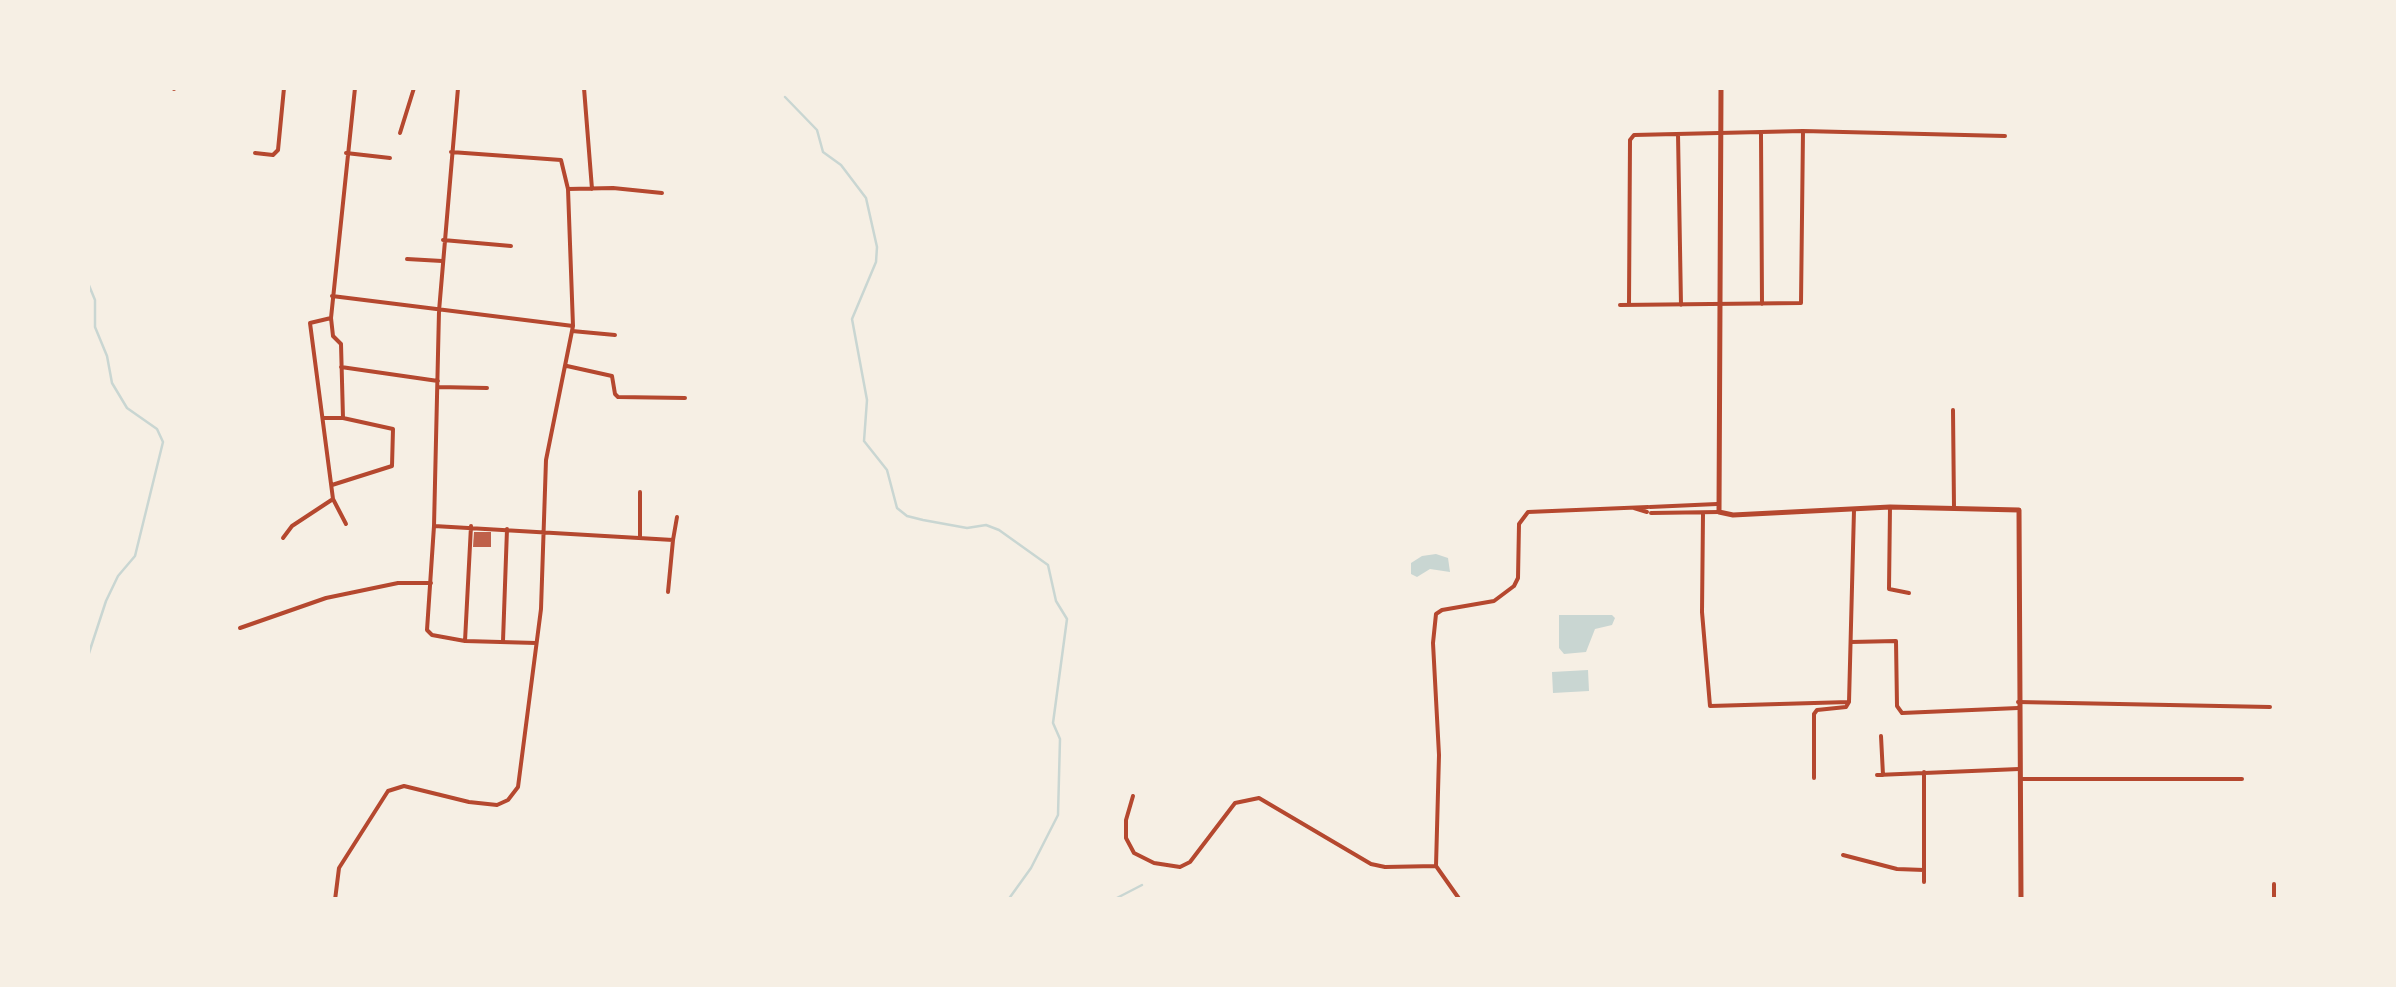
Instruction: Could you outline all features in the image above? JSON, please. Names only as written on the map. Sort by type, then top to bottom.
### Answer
[{"type":"street","points":[[254,153],[277,153],[284,88]]},
{"type":"street","points":[[343,418],[340,342],[334,337],[331,318],[355,88]]},
{"type":"street","points":[[400,133],[414,88]]},
{"type":"street","points":[[458,88],[443,240],[434,526],[426,630],[432,635],[465,642],[536,643]]},
{"type":"street","points":[[584,88],[592,188]]},
{"type":"street","points":[[593,88],[610,88]]},
{"type":"street","points":[[1718,508],[1721,88]]},
{"type":"street","points":[[1761,132],[1762,304]]},
{"type":"street","points":[[1620,305],[1798,304],[1803,300],[1803,132]]},
{"type":"street","points":[[1629,304],[1630,140],[1634,135],[1803,132],[2005,136]]},
{"type":"street","points":[[1678,134],[1681,304]]},
{"type":"street","points":[[335,900],[339,868],[388,792],[404,786],[483,805],[502,804],[514,794],[536,643],[546,532],[546,460],[552,416],[573,329],[568,189],[561,160],[450,152]]},
{"type":"street","points":[[346,153],[390,158]]},
{"type":"street","points":[[568,189],[662,193]]},
{"type":"street","points":[[443,240],[512,246]]},
{"type":"street","points":[[407,260],[442,261]]},
{"type":"street","points":[[332,296],[615,335]]},
{"type":"street","points":[[331,318],[310,323],[333,500],[346,524]]},
{"type":"street","points":[[567,366],[612,376],[618,396],[685,398]]},
{"type":"street","points":[[341,367],[438,384],[487,388]]},
{"type":"street","points":[[1953,410],[1954,508]]},
{"type":"street","points":[[324,418],[392,428],[392,466],[332,485]]},
{"type":"street","points":[[640,492],[640,538]]},
{"type":"street","points":[[282,538],[292,526],[333,500]]},
{"type":"street","points":[[1460,900],[1436,866],[1436,614],[1494,600],[1514,586],[1518,578],[1519,524],[1528,512],[1547,508],[1634,508],[1703,514],[1718,508]]},
{"type":"street","points":[[1649,509],[1718,508],[1733,514],[1890,508],[2019,510],[2021,900]]},
{"type":"street","points":[[1890,508],[1889,589],[1909,592]]},
{"type":"street","points":[[1814,778],[1814,714],[1818,710],[1846,707],[1849,702],[1854,510]]},
{"type":"street","points":[[1703,514],[1702,612],[1710,706],[1849,702]]},
{"type":"street","points":[[668,592],[677,517]]},
{"type":"street","points":[[434,526],[672,540]]},
{"type":"street","points":[[465,642],[471,526]]},
{"type":"street","points":[[503,641],[507,528]]},
{"type":"street","points":[[240,628],[326,598],[398,583],[431,583]]},
{"type":"street","points":[[1851,642],[1896,641],[1897,706],[1902,714],[2018,705],[2270,707]]},
{"type":"street","points":[[1880,736],[1880,775],[2019,770]]},
{"type":"street","points":[[1924,772],[1924,882]]},
{"type":"street","points":[[2019,780],[2242,779]]},
{"type":"street","points":[[1132,796],[1126,838],[1134,853],[1154,863],[1180,867],[1190,862],[1235,804],[1259,798],[1371,864],[1436,866]]},
{"type":"street","points":[[1843,855],[1896,869],[1924,870]]},
{"type":"street","points":[[2274,884],[2274,900]]},
{"type":"shaded area","points":[[1436,554],[1448,558],[1450,572],[1430,569],[1417,577],[1411,574],[1411,563]]},
{"type":"shaded area","points":[[1559,615],[1615,618],[1612,625],[1595,629],[1586,652],[1564,654],[1559,648]]},
{"type":"shaded area","points":[[1588,670],[1589,691],[1553,693],[1552,672]]},
{"type":"building","points":[[474,532],[491,532],[491,547],[473,547]]},
{"type":"waterway","points":[[785,97],[817,130],[823,152],[841,165],[866,198],[877,247],[876,262],[852,319],[867,400],[864,441],[887,470],[897,508],[907,516],[923,520],[967,528],[986,525],[999,530],[1048,565],[1056,601],[1067,619],[1053,723],[1060,739],[1058,815],[1031,868],[1008,900]]},
{"type":"waterway","points":[[88,283],[95,300],[95,327],[107,356],[112,383],[127,408],[157,429],[163,442],[135,556],[118,576],[106,601],[88,656]]},
{"type":"waterway","points":[[1113,900],[1142,885]]}]
